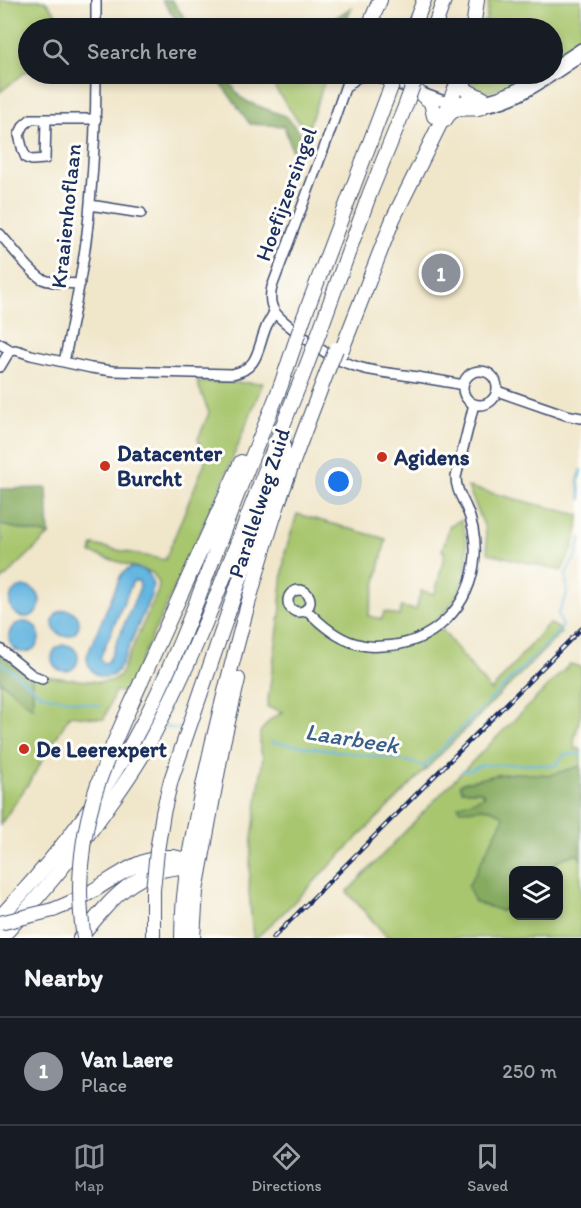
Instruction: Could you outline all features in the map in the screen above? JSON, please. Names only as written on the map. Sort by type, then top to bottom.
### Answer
[{"type":"highway","points":[[372,18],[380,0]]},
{"type":"highway","points":[[417,18],[424,0]]},
{"type":"highway","points":[[438,18],[444,0]]},
{"type":"highway","points":[[474,18],[477,0]]},
{"type":"highway","points":[[0,917],[51,858],[102,791],[132,742],[158,690],[183,636],[269,418],[304,317],[392,84]]},
{"type":"highway","points":[[1,938],[54,879],[122,787],[146,748],[190,661],[302,378],[370,193],[413,84]]},
{"type":"highway","points":[[448,101],[457,84]]},
{"type":"highway","points":[[436,130],[453,110],[477,108],[483,104],[480,96],[469,93],[463,84]]},
{"type":"highway","points":[[418,92],[431,102],[434,116]]},
{"type":"highway","name":"Parallelweg Zuid","points":[[339,350],[376,236],[434,116],[448,101]]},
{"type":"highway","name":"Parallelweg Zuid","points":[[182,938],[182,906],[225,710],[254,583],[278,504],[393,219],[448,101]]},
{"type":"highway","points":[[82,938],[80,883],[82,860],[87,825],[106,763],[250,443],[269,418]]},
{"type":"highway","points":[[153,938],[153,890],[157,851],[171,780],[283,453],[283,425]]},
{"type":"highway","name":"Parallelweg Zuid","points":[[193,938],[196,891],[192,866],[195,823],[218,742]]},
{"type":"highway","points":[[174,857],[185,847],[195,823]]},
{"type":"highway","points":[[0,923],[53,910],[72,902],[140,863],[174,857],[192,866]]},
{"type":"highway","points":[[82,938],[117,895],[128,886],[160,870],[192,866]]},
{"type":"highway","points":[[142,877],[162,874],[171,876],[176,880],[182,906]]},
{"type":"street","points":[[96,0],[96,18]]},
{"type":"street","points":[[563,60],[581,48]]},
{"type":"street","points":[[563,68],[581,57]]},
{"type":"street","name":"Kraaienhoflaan","points":[[64,362],[80,284],[90,204],[96,84]]},
{"type":"street","name":"Hoefijzersingel","points":[[278,316],[270,299],[272,286],[347,84]]},
{"type":"street","points":[[344,90],[350,84]]},
{"type":"street","points":[[399,84],[448,101],[483,104],[510,100],[538,84]]},
{"type":"street","points":[[402,84],[448,101]]},
{"type":"street","points":[[483,104],[524,84]]},
{"type":"street","points":[[46,119],[45,159],[26,158],[19,135],[24,124],[31,119],[46,119],[96,119]]},
{"type":"street","points":[[90,204],[141,213]]},
{"type":"street","points":[[0,234],[42,279],[80,284]]},
{"type":"street","points":[[0,368],[9,352],[15,350],[113,371],[232,374],[241,372],[251,365],[264,331],[278,316],[327,354],[344,362],[382,372],[463,385]]},
{"type":"street","points":[[0,344],[9,352]]},
{"type":"street","points":[[476,371],[485,372],[493,377],[497,391],[487,403],[474,404],[464,395],[463,385],[465,379],[476,371]]},
{"type":"street","points":[[497,391],[581,418]]},
{"type":"street","points":[[306,609],[324,628],[346,640],[371,647],[396,646],[421,638],[442,624],[459,605],[471,582],[475,557],[475,531],[458,492],[456,477],[474,404]]},
{"type":"street","points":[[0,649],[32,675],[42,679]]},
{"type":"green space","points":[[0,0],[45,0],[60,18],[18,18],[18,78],[0,92]]},
{"type":"green space","points":[[162,0],[172,0],[185,18],[175,18]]},
{"type":"green space","points":[[489,0],[581,0],[581,45],[563,55],[563,18],[486,18]]},
{"type":"green space","points":[[352,7],[347,18],[335,18]]},
{"type":"green space","points":[[221,84],[231,84],[240,97],[248,102],[287,117],[298,131],[305,135],[295,159],[284,126],[250,124]]},
{"type":"green space","points":[[272,84],[324,84],[308,129],[301,125]]},
{"type":"green space","points":[[470,84],[512,84],[484,92],[471,87]]},
{"type":"green space","points":[[197,382],[263,383],[220,489],[126,693],[115,691],[104,719],[70,715],[0,825],[0,681],[33,707],[32,675],[99,682],[111,681],[120,675],[158,591],[159,583],[153,573],[91,553],[93,545],[165,560],[205,462],[198,439],[209,413]]},
{"type":"green space","points":[[468,487],[579,515],[574,544],[561,571],[488,553],[485,528]]},
{"type":"green space","points":[[47,488],[49,535],[0,525],[0,489]]},
{"type":"green space","points":[[297,514],[386,539],[368,616],[382,619],[384,612],[399,616],[401,607],[416,610],[421,591],[435,594],[445,552],[442,551],[450,525],[461,520],[467,548],[464,575],[454,600],[435,621],[491,691],[549,623],[558,628],[561,633],[280,916],[256,938],[253,938],[249,891],[251,847],[263,757],[260,750],[260,732],[271,719],[283,712],[267,707],[281,608],[285,553]]},
{"type":"green space","points":[[0,525],[49,535],[0,582],[0,544],[3,539],[0,536]]},
{"type":"green space","points":[[0,649],[32,675],[33,708],[0,681]]},
{"type":"green space","points":[[570,664],[581,667],[581,713],[574,741],[575,749],[581,749],[581,766],[550,775],[516,773],[466,782],[469,791],[481,791],[485,797],[468,810],[487,809],[496,811],[504,817],[468,887],[501,911],[509,907],[509,920],[563,920],[563,866],[553,866],[561,859],[577,854],[581,859],[581,938],[388,938],[347,892]]},
{"type":"green space","points":[[581,766],[581,859],[577,854],[558,861],[553,866],[509,866],[509,907],[501,911],[475,902],[468,887],[504,817],[493,810],[483,808],[461,810],[458,806],[485,796],[481,791],[462,790],[460,784],[516,773],[550,775]]},
{"type":"water","points":[[137,568],[146,571],[151,578],[152,593],[122,663],[113,675],[103,677],[91,670],[87,656],[121,575],[127,570]],"holes":[[[139,581],[140,587],[111,656],[108,662],[103,663],[100,658],[132,583]]]},
{"type":"water","points":[[25,587],[36,591],[40,602],[36,613],[25,617],[14,613],[10,602],[14,591]]},
{"type":"water","points":[[66,610],[75,614],[79,623],[75,632],[66,636],[57,632],[53,623],[57,614]]},
{"type":"water","points":[[24,622],[35,626],[39,637],[35,648],[24,652],[13,648],[9,637],[13,626]]},
{"type":"water","points":[[65,645],[74,649],[78,658],[74,667],[65,671],[56,667],[52,658],[56,649]]},
{"type":"waterway","points":[[581,470],[578,482],[581,499]]},
{"type":"waterway","points":[[424,766],[561,629],[558,614],[567,594],[566,573],[576,556],[581,538]]},
{"type":"waterway","name":"Laarbeek","points":[[0,662],[42,695],[100,706]]},
{"type":"waterway","points":[[162,726],[183,728]]},
{"type":"waterway","name":"Laarbeek","points":[[271,742],[402,760],[427,767]]},
{"type":"waterway","name":"Laarbeek","points":[[462,771],[481,765],[555,766],[565,754],[581,754]]},
{"type":"railway","points":[[273,938],[581,629]]},
{"type":"place","name":"Van Laere","points":[[441,273]]},
{"type":"place","name":"Agidens","points":[[382,457]]},
{"type":"place","name":"Datacenter Burcht","points":[[105,466]]},
{"type":"place","name":"De Leerexpert","points":[[24,749]]}]
